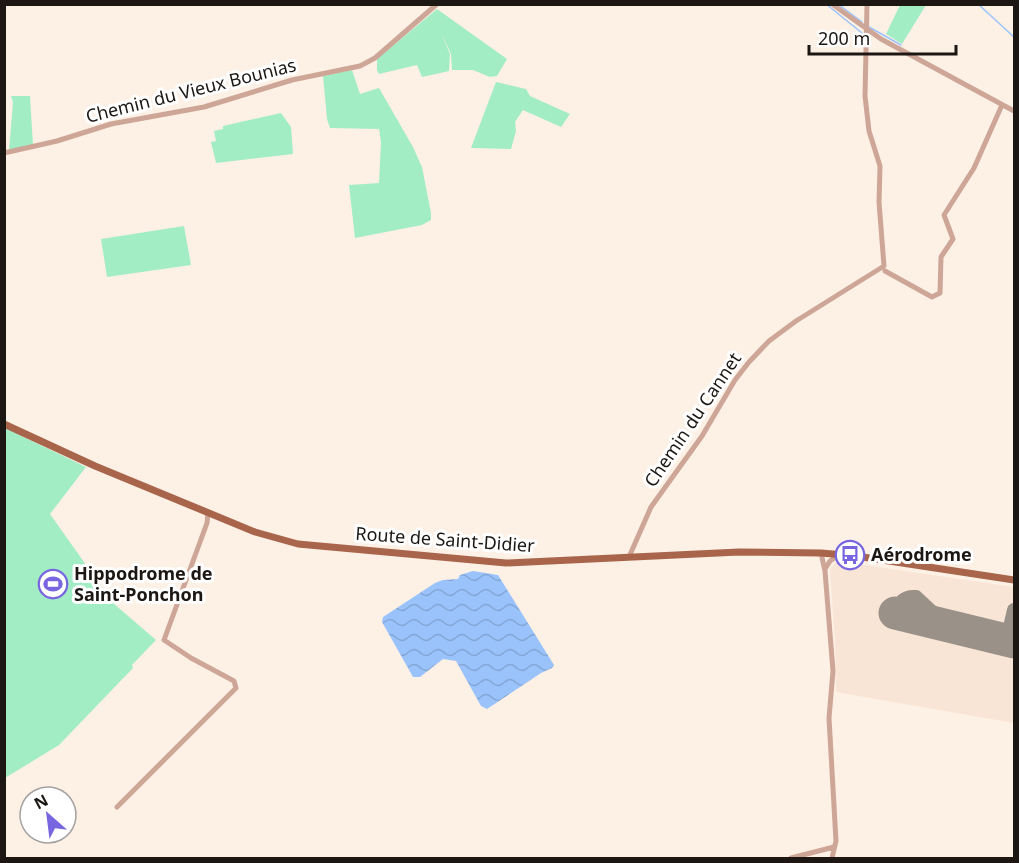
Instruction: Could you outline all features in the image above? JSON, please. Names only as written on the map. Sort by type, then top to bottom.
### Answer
[{"type":"main road","name":"Route de Saint-Didier","points":[[4,424],[95,466],[255,532],[285,542],[506,562],[761,551],[823,553],[1014,580]]},
{"type":"street","name":"Chemin du Vieux Bounias","points":[[4,153],[57,141],[111,124],[204,107],[292,80],[360,66],[375,58],[437,4]]},
{"type":"street","points":[[832,4],[866,30],[1014,111]]},
{"type":"street","name":"Chemin du Cannet","points":[[629,557],[651,507],[702,436],[735,380],[749,362],[769,341],[796,321],[884,267],[879,166],[869,131],[865,96],[867,4]]},
{"type":"street","points":[[885,271],[932,297],[940,293],[940,257],[953,239],[944,215],[974,168],[1002,105]]},
{"type":"street","points":[[117,807],[236,688],[234,681],[191,658],[164,640],[207,523],[208,512]]},
{"type":"street","points":[[823,553],[833,671],[829,718],[836,841],[832,858]]},
{"type":"street","points":[[826,569],[840,554]]},
{"type":"street","points":[[791,858],[834,847]]},
{"type":"shaded area","points":[[837,561],[1014,587],[1014,723],[836,692],[830,569]]},
{"type":"green space","points":[[900,5],[926,5],[902,44],[886,34]]},
{"type":"green space","points":[[437,9],[507,59],[497,76],[490,77],[473,70],[452,70],[451,54],[441,33],[450,54],[449,71],[422,77],[417,65],[379,74],[377,59]]},
{"type":"green space","points":[[352,70],[360,94],[379,88],[413,147],[422,167],[431,213],[431,220],[422,225],[355,238],[349,185],[379,183],[381,142],[379,129],[330,128],[323,76]]},
{"type":"green space","points":[[496,82],[526,89],[530,96],[570,114],[561,127],[523,110],[515,122],[516,131],[511,149],[471,148]]},
{"type":"green space","points":[[11,96],[30,96],[33,145],[9,150],[13,102]]},
{"type":"green space","points":[[281,113],[291,127],[293,154],[216,163],[211,142],[216,141],[214,131],[223,129],[223,126]]},
{"type":"green space","points":[[184,226],[191,265],[107,277],[101,239]]},
{"type":"green space","name":"Hippodrome de Saint-Ponchon","points":[[5,428],[86,467],[50,514],[113,603],[156,640],[132,665],[133,668],[59,745],[5,778]]},
{"type":"water","points":[[473,571],[498,575],[554,665],[487,709],[481,706],[456,661],[443,659],[420,677],[413,677],[382,622],[383,617],[435,583],[458,579],[460,575]]},
{"type":"waterway","points":[[826,4],[862,33]]},
{"type":"waterway","points":[[838,4],[862,22]]},
{"type":"waterway","points":[[978,4],[1014,37]]},
{"type":"waterway","points":[[869,27],[901,45]]},
{"type":"taxiway","points":[[900,614],[901,603],[908,598],[916,597],[947,626]]},
{"type":"taxiway","points":[[1007,640],[1014,610]]},
{"type":"runway","points":[[895,613],[1014,642]]},
{"type":"place","name":"Aérodrome","points":[[850,555]]},
{"type":"place","name":"Hippodrome de Saint-Ponchon","points":[[53,584]]}]
